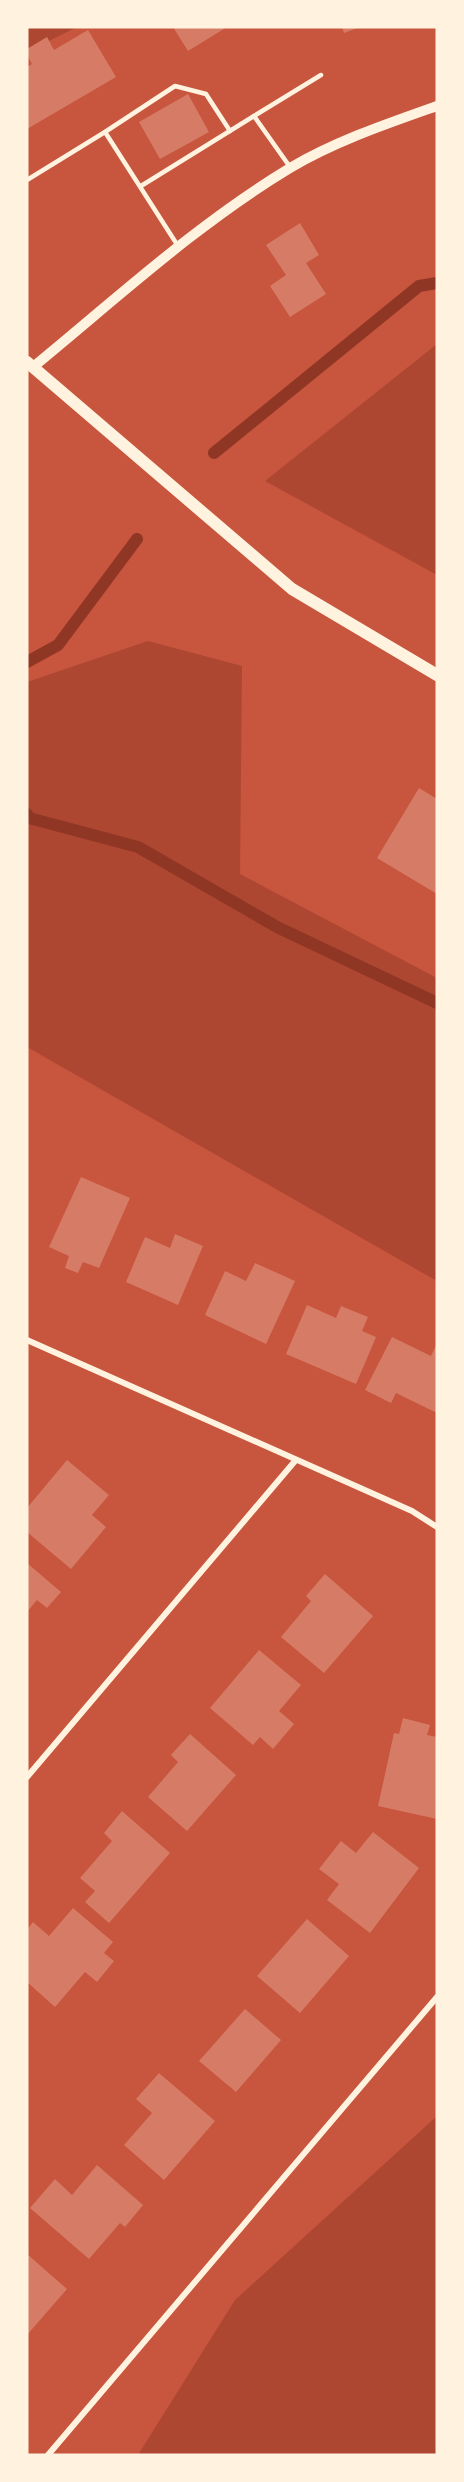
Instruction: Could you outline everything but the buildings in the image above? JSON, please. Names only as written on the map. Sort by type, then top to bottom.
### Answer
[{"type":"main road","points":[[30,365],[292,589],[437,675]]},
{"type":"street","points":[[30,365],[213,220],[290,168],[361,132],[437,106]]},
{"type":"street","points":[[27,1340],[412,1511],[437,1527]]},
{"type":"street","points":[[27,1777],[295,1461]]},
{"type":"street","points":[[48,2455],[437,1997]]},
{"type":"lane","points":[[141,186],[321,75]]},
{"type":"lane","points":[[27,180],[175,86],[206,94],[230,131]]},
{"type":"lane","points":[[254,116],[290,168]]},
{"type":"lane","points":[[105,132],[180,248]]},
{"type":"shaded area","points":[[27,27],[77,27],[27,52]]},
{"type":"shaded area","points":[[437,344],[437,575],[265,481]]},
{"type":"shaded area","points":[[148,641],[242,666],[240,874],[437,978],[437,1281],[27,1047],[27,682]]},
{"type":"shaded area","points":[[437,2116],[437,2455],[138,2455],[235,2300]]},
{"type":"waterway","points":[[214,453],[419,286],[437,283]]},
{"type":"waterway","points":[[27,662],[58,645],[137,539]]},
{"type":"waterway","points":[[27,814],[29,818],[138,847],[277,927],[437,1003]]}]
